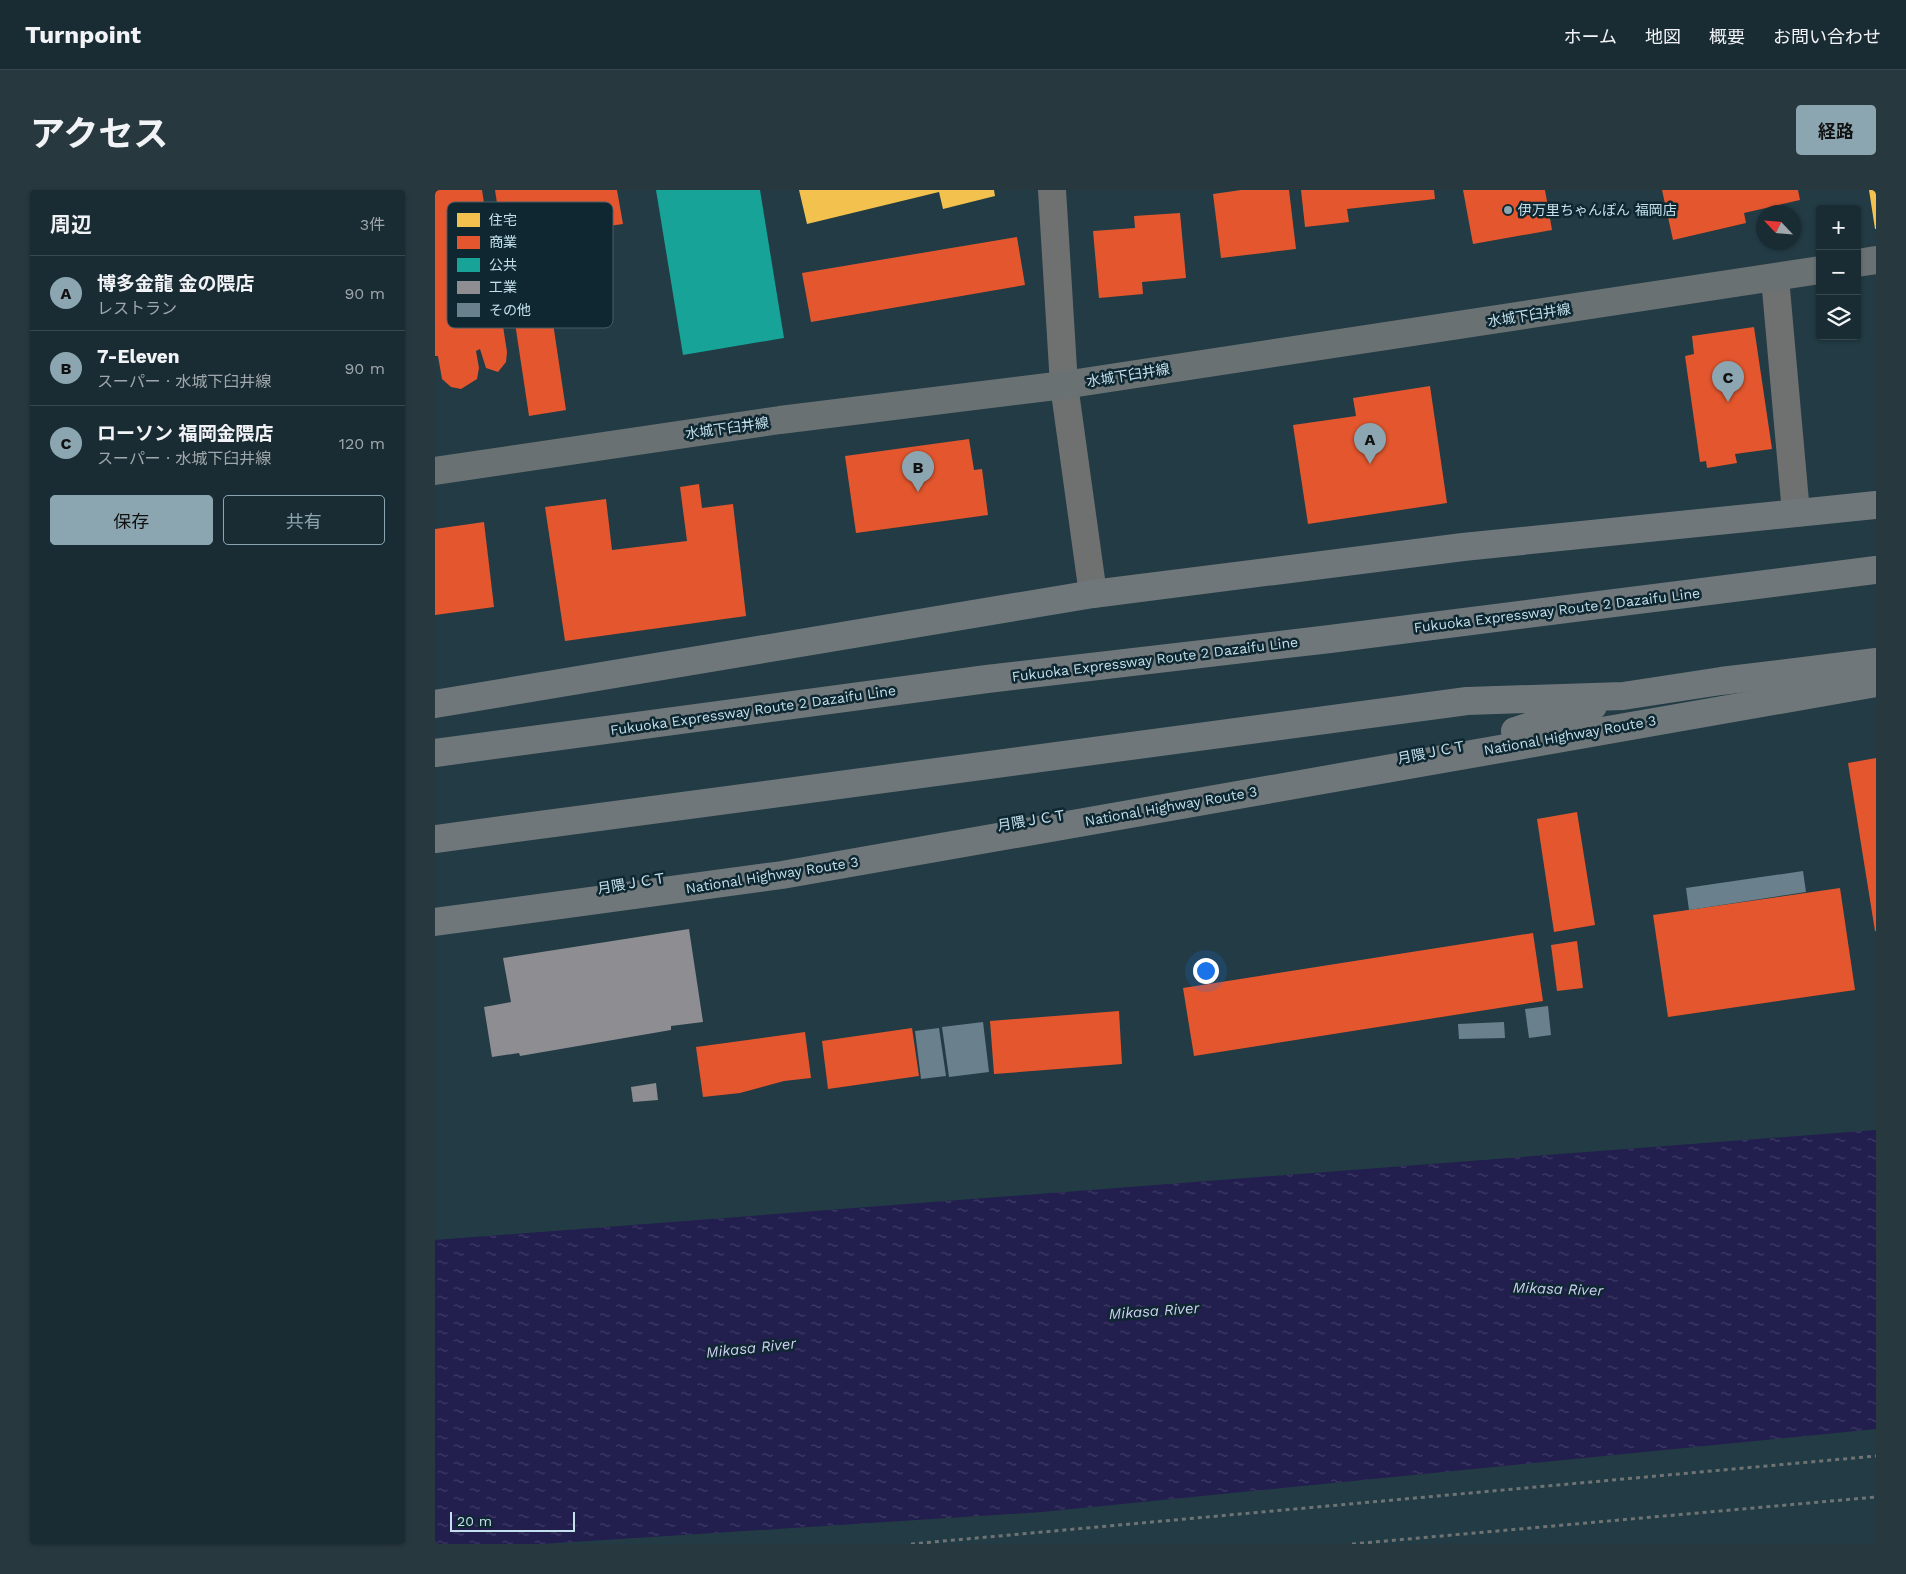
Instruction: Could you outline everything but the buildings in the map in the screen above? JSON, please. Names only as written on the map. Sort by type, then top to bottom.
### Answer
[{"type":"highway","points":[[435,704],[1093,594],[1463,547],[1876,505]]},
{"type":"highway","name":"Fukuoka Expressway Route 2 Dazaifu Line","points":[[443,751],[987,679],[1876,570]]},
{"type":"highway","points":[[435,839],[1467,701],[1623,696],[1721,681],[1876,662]]},
{"type":"highway","name":"National Highway Route 3","points":[[435,922],[783,875],[1774,699],[1876,683]]},
{"type":"highway","name":"月隈ＪＣＴ","points":[[435,915],[1315,775],[1473,744],[1623,696]]},
{"type":"main road","points":[[1861,262],[1876,260]]},
{"type":"main road","name":"水城下臼井線","points":[[435,471],[780,420],[1064,385],[1816,271]]},
{"type":"street","points":[[1052,190],[1064,385],[1093,594]]},
{"type":"street","points":[[1775,278],[1796,513]]},
{"type":"path","points":[[911,1544],[1876,1456]]},
{"type":"path","points":[[1352,1544],[1876,1498]]},
{"type":"water","name":"Mikasa River","points":[[1876,1130],[1876,1429],[1042,1512],[542,1544],[435,1544],[435,1240]]},
{"type":"place","name":"伊万里ちゃんぽん 福岡店","points":[[1508,210]]},
{"type":"place","name":"ローソン 福岡金隈店","points":[[1728,402]]},
{"type":"place","name":"博多金龍 金の隈店","points":[[1370,464]]},
{"type":"place","name":"7-Eleven","points":[[918,492]]}]
